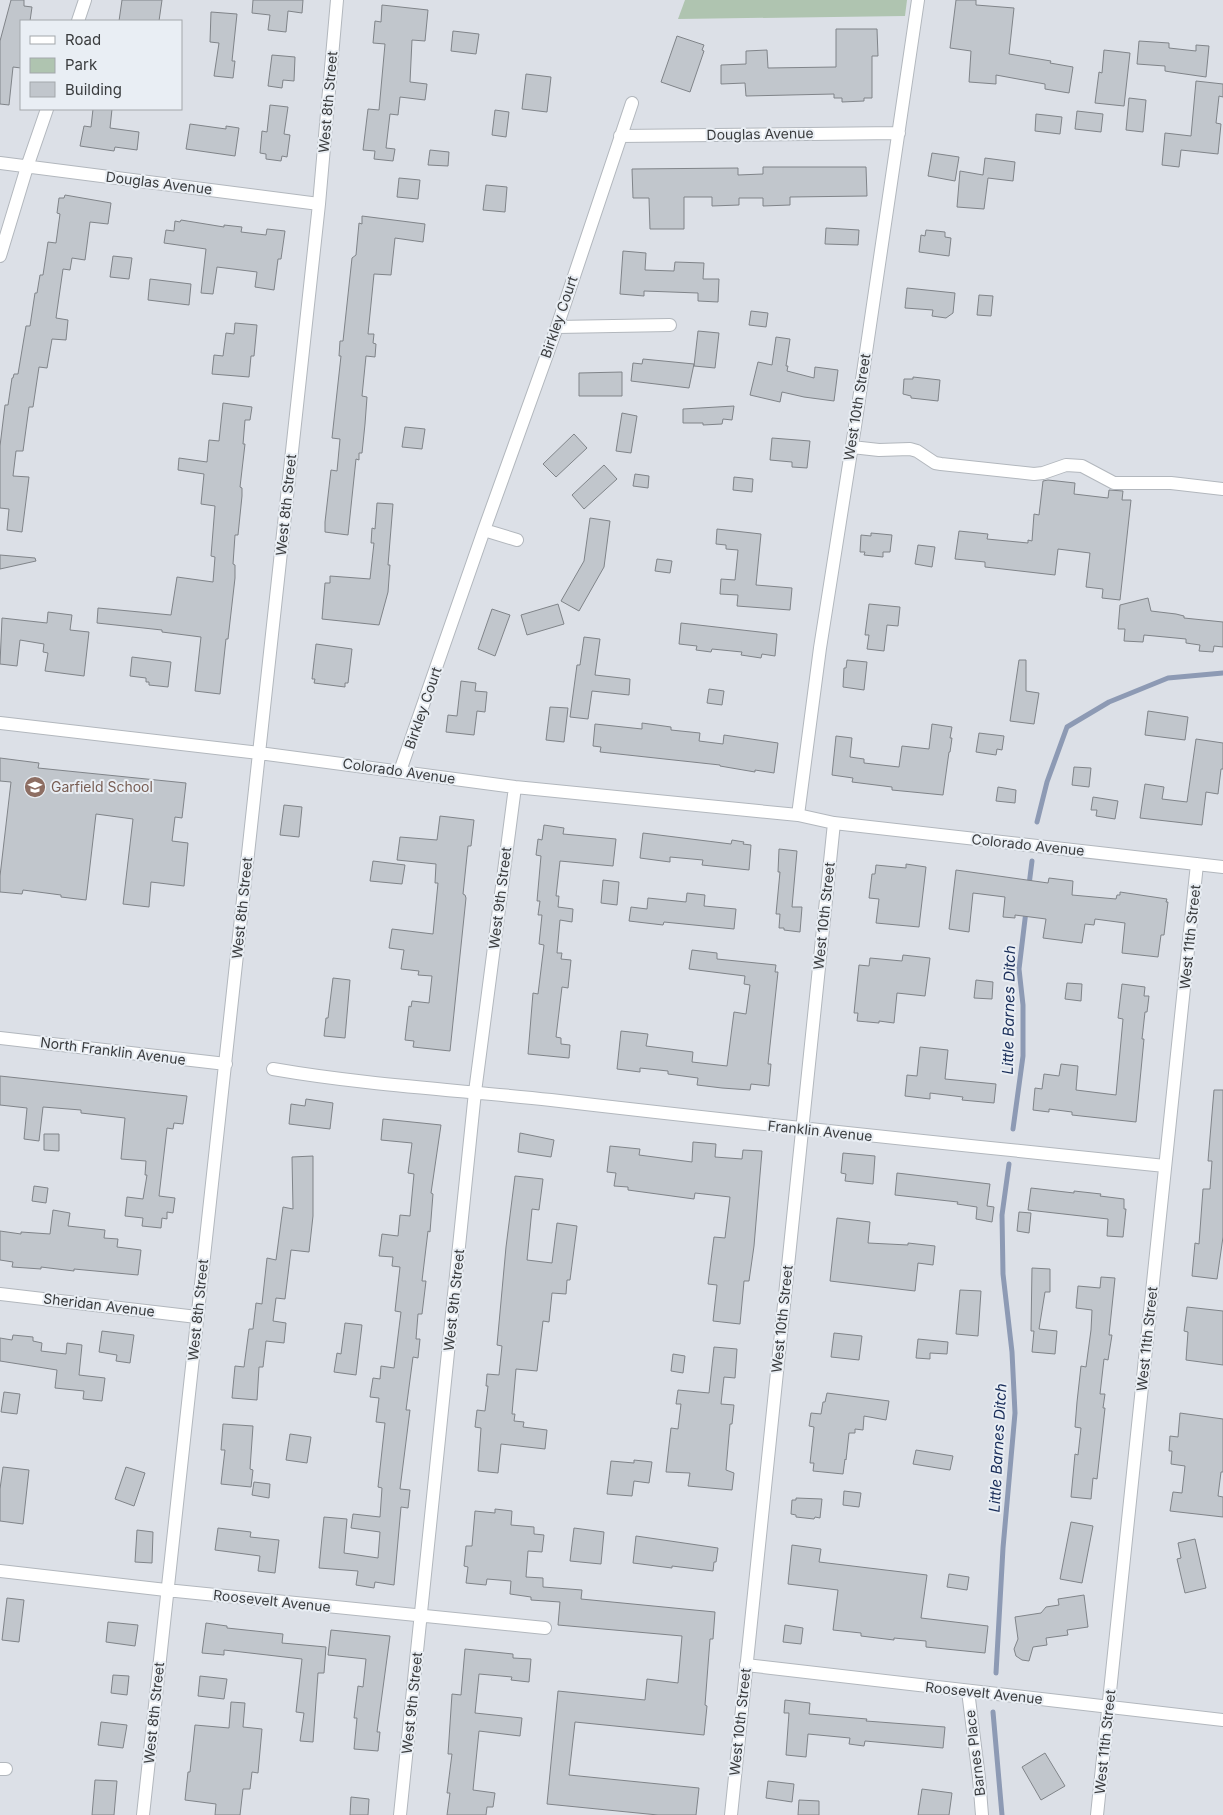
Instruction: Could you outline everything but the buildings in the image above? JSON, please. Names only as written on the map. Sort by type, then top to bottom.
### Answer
[{"type":"street","points":[[78,20],[85,0]]},
{"type":"street","name":"West 8th Street","points":[[143,1815],[318,204],[337,0]]},
{"type":"street","name":"West 10th Street","points":[[798,815],[820,648],[852,447],[918,0]]},
{"type":"street","name":"Birkley Court","points":[[400,772],[557,327],[632,103]]},
{"type":"street","points":[[0,256],[27,166],[47,110]]},
{"type":"street","name":"Douglas Avenue","points":[[620,136],[899,133]]},
{"type":"street","name":"Douglas Avenue","points":[[0,163],[318,204]]},
{"type":"street","points":[[557,327],[670,325]]},
{"type":"street","points":[[852,447],[879,450],[910,449],[917,451],[935,463],[941,464],[1034,474],[1066,465],[1082,466],[1114,482],[1171,483],[1223,488]]},
{"type":"street","points":[[484,530],[517,540]]},
{"type":"street","name":"Colorado Avenue","points":[[0,723],[259,753],[515,787],[798,815],[834,823],[1223,867]]},
{"type":"street","name":"West 9th Street","points":[[400,1815],[475,1092],[515,787]]},
{"type":"street","name":"West 10th Street","points":[[731,1815],[834,823]]},
{"type":"street","name":"West 11th Street","points":[[1097,1815],[1197,864]]},
{"type":"street","name":"North Franklin Avenue","points":[[0,1038],[226,1064]]},
{"type":"street","points":[[273,1069],[351,1080],[475,1092]]},
{"type":"street","name":"Franklin Avenue","points":[[475,1092],[802,1129],[1165,1166]]},
{"type":"street","name":"Sheridan Avenue","points":[[0,1294],[197,1317]]},
{"type":"street","name":"Roosevelt Avenue","points":[[0,1571],[421,1617],[545,1628]]},
{"type":"street","name":"Roosevelt Avenue","points":[[746,1665],[1223,1720]]},
{"type":"street","name":"Barnes Place","points":[[968,1691],[982,1815]]},
{"type":"green space","points":[[685,0],[907,0],[905,16],[678,19]]},
{"type":"waterway","name":"Little Barnes Ditch","points":[[1037,822],[1047,782],[1067,727],[1109,702],[1168,678],[1223,673]]},
{"type":"waterway","name":"Little Barnes Ditch","points":[[1029,885],[1032,861]]},
{"type":"waterway","name":"Little Barnes Ditch","points":[[1013,1129],[1023,1056],[1023,1005],[1019,969],[1026,911]]},
{"type":"waterway","name":"Little Barnes Ditch","points":[[996,1673],[1003,1548],[1015,1413],[1012,1352],[1003,1274],[1002,1215],[1009,1164]]},
{"type":"waterway","name":"Little Barnes Ditch","points":[[993,1712],[1002,1815]]},
{"type":"place","name":"Garfield School","points":[[35,787]]}]
